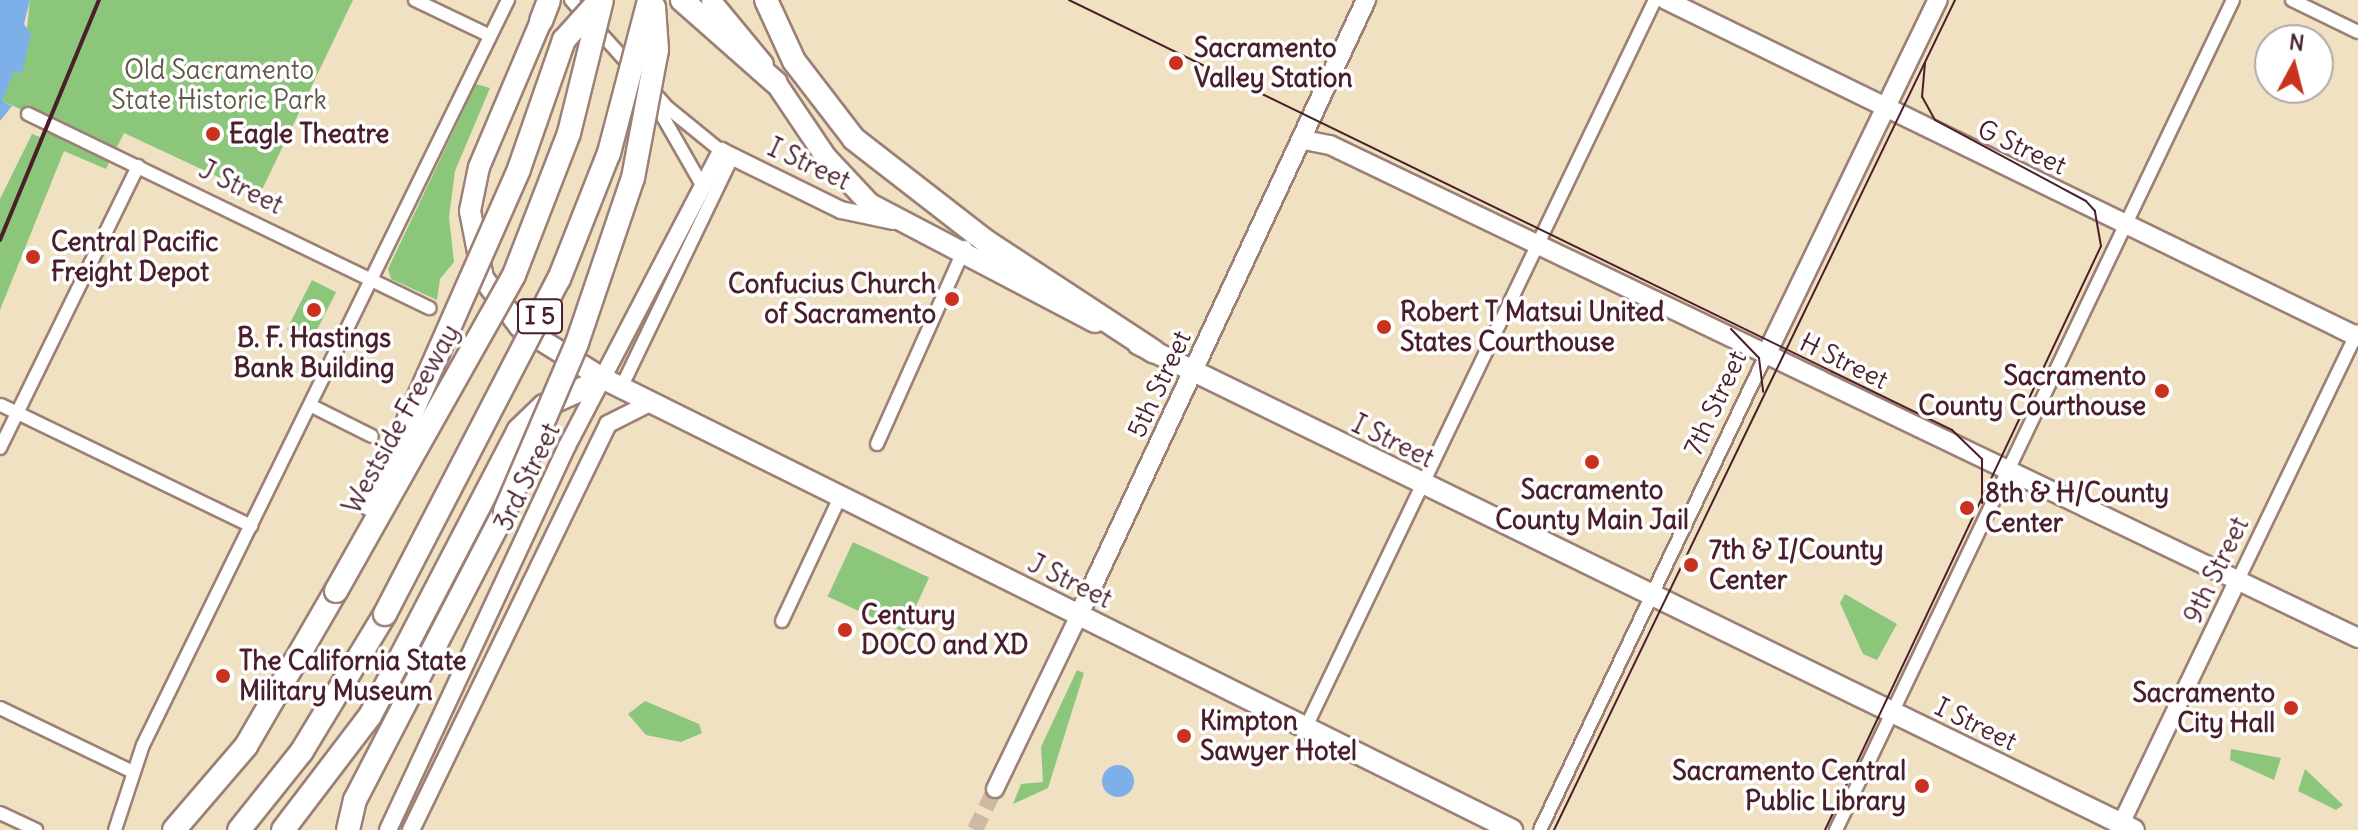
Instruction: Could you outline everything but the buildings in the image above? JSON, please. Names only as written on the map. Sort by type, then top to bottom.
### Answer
[{"type":"highway","points":[[336,591],[519,169],[564,40],[601,0]]},
{"type":"highway","name":"Westside Freeway","points":[[174,830],[246,746],[514,275],[569,133],[601,0]]},
{"type":"highway","points":[[348,830],[355,800],[542,433],[598,290],[647,122],[657,50],[651,0]]},
{"type":"highway","name":"I 5","points":[[239,830],[302,751],[385,614],[559,279],[609,153],[651,0]]},
{"type":"highway","points":[[766,0],[814,93],[892,172],[962,224],[1153,351]]},
{"type":"highway","points":[[694,1],[776,83]]},
{"type":"highway","points":[[283,830],[370,716],[519,430],[544,406],[612,384]]},
{"type":"main road","name":"5th Street","points":[[1079,615],[1304,140],[1366,0]]},
{"type":"main road","name":"G Street","points":[[1666,0],[1885,111],[2357,335]]},
{"type":"main road","name":"7th Street","points":[[1767,353],[1938,0]]},
{"type":"main road","name":"J Street","points":[[545,7],[495,128],[471,199],[483,278],[520,327],[612,384],[1512,830]]},
{"type":"main road","points":[[776,83],[840,175],[894,221]]},
{"type":"main road","name":"H Street","points":[[1304,140],[1330,145],[1538,243],[2358,638]]},
{"type":"main road","name":"I Street","points":[[894,221],[2124,828]]},
{"type":"street","points":[[415,0],[490,36]]},
{"type":"street","points":[[115,830],[131,771],[508,0]]},
{"type":"street","name":"I Street","points":[[571,0],[645,82],[726,154],[841,210],[894,221]]},
{"type":"street","points":[[1306,727],[1655,0]]},
{"type":"street","points":[[1836,830],[2011,470],[2233,0]]},
{"type":"street","points":[[2292,0],[2358,32]]},
{"type":"street","name":"I Street","points":[[645,82],[702,185]]},
{"type":"street","name":"J Street","points":[[28,114],[430,308]]},
{"type":"street","name":"3rd Street","points":[[612,384],[702,185],[726,154]]},
{"type":"street","name":"3rd Street","points":[[388,830],[726,154]]},
{"type":"street","points":[[0,448],[138,166]]},
{"type":"street","points":[[877,444],[961,256],[962,224]]},
{"type":"street","name":"9th Street","points":[[2124,828],[2238,580],[2357,335]]},
{"type":"street","name":"7th Street","points":[[1540,830],[1767,353]]},
{"type":"street","name":"3rd Street","points":[[411,830],[608,424],[650,403]]},
{"type":"street","points":[[1,405],[251,526]]},
{"type":"street","points":[[310,405],[372,436]]},
{"type":"street","points":[[782,621],[840,497]]},
{"type":"street","name":"5th Street","points":[[995,789],[1079,615]]},
{"type":"street","points":[[0,708],[131,771]]},
{"type":"street","points":[[0,813],[36,830]]},
{"type":"green space","name":"Old Sacramento State Historic Park","points":[[30,0],[353,0],[259,196],[124,133],[106,169],[64,151],[0,310],[0,199],[32,134],[40,137],[47,121],[2,101],[14,70],[22,72]]},
{"type":"green space","points":[[476,84],[490,88],[455,171],[449,217],[454,262],[440,279],[437,300],[391,279],[388,269]]},
{"type":"green space","name":"B. F. Hastings Bank Building","points":[[312,280],[336,292],[311,341],[287,329]]},
{"type":"green space","points":[[853,542],[929,577],[904,632],[828,596]]},
{"type":"green space","points":[[1845,594],[1897,624],[1877,660],[1863,654],[1840,603]]},
{"type":"green space","points":[[1077,670],[1084,673],[1048,788],[1013,804],[1021,784],[1043,782],[1041,747]]},
{"type":"green space","points":[[645,701],[699,724],[702,733],[681,742],[646,735],[628,714]]},
{"type":"green space","points":[[2231,749],[2281,758],[2274,780],[2230,760]]},
{"type":"green space","points":[[2305,769],[2343,805],[2336,810],[2298,791]]},
{"type":"water","points":[[0,0],[30,0],[24,24],[31,34],[22,73],[14,71],[2,101],[12,106],[0,121]]},
{"type":"water","points":[[1118,765],[1129,770],[1134,781],[1129,792],[1118,797],[1107,792],[1102,781],[1107,770]]},
{"type":"tunnel","points":[[975,830],[995,789]]},
{"type":"tram line","points":[[1069,0],[1952,430],[1982,459],[1982,503]]},
{"type":"tram line","points":[[1554,830],[1955,0]]},
{"type":"tram line","points":[[1825,830],[2101,246],[2095,211],[2086,201],[1935,120],[1922,97],[1925,62]]},
{"type":"tram line","points":[[1731,329],[1759,358],[1763,392]]},
{"type":"railway","points":[[0,240],[99,0]]},
{"type":"place","name":"Sacramento Valley Station","points":[[1176,63]]},
{"type":"place","name":"Eagle Theatre","points":[[213,134]]},
{"type":"place","name":"Central Pacific Freight Depot","points":[[33,257]]},
{"type":"place","name":"Confucius Church of Sacramento","points":[[952,299]]},
{"type":"place","name":"B. F. Hastings Bank Building","points":[[314,310]]},
{"type":"place","name":"Robert T Matsui United States Courthouse","points":[[1384,327]]},
{"type":"place","name":"Sacramento County Courthouse","points":[[2162,391]]},
{"type":"place","name":"Sacramento County Main Jail","points":[[1592,462]]},
{"type":"place","name":"8th & H/County Center","points":[[1967,508]]},
{"type":"place","name":"7th & I/County Center","points":[[1691,565]]},
{"type":"place","name":"Century DOCO and XD","points":[[845,630]]},
{"type":"place","name":"The California State Military Museum","points":[[223,676]]},
{"type":"place","name":"Sacramento City Hall","points":[[2291,708]]},
{"type":"place","name":"Kimpton Sawyer Hotel","points":[[1184,736]]},
{"type":"place","name":"Sacramento Central Public Library","points":[[1922,786]]}]
